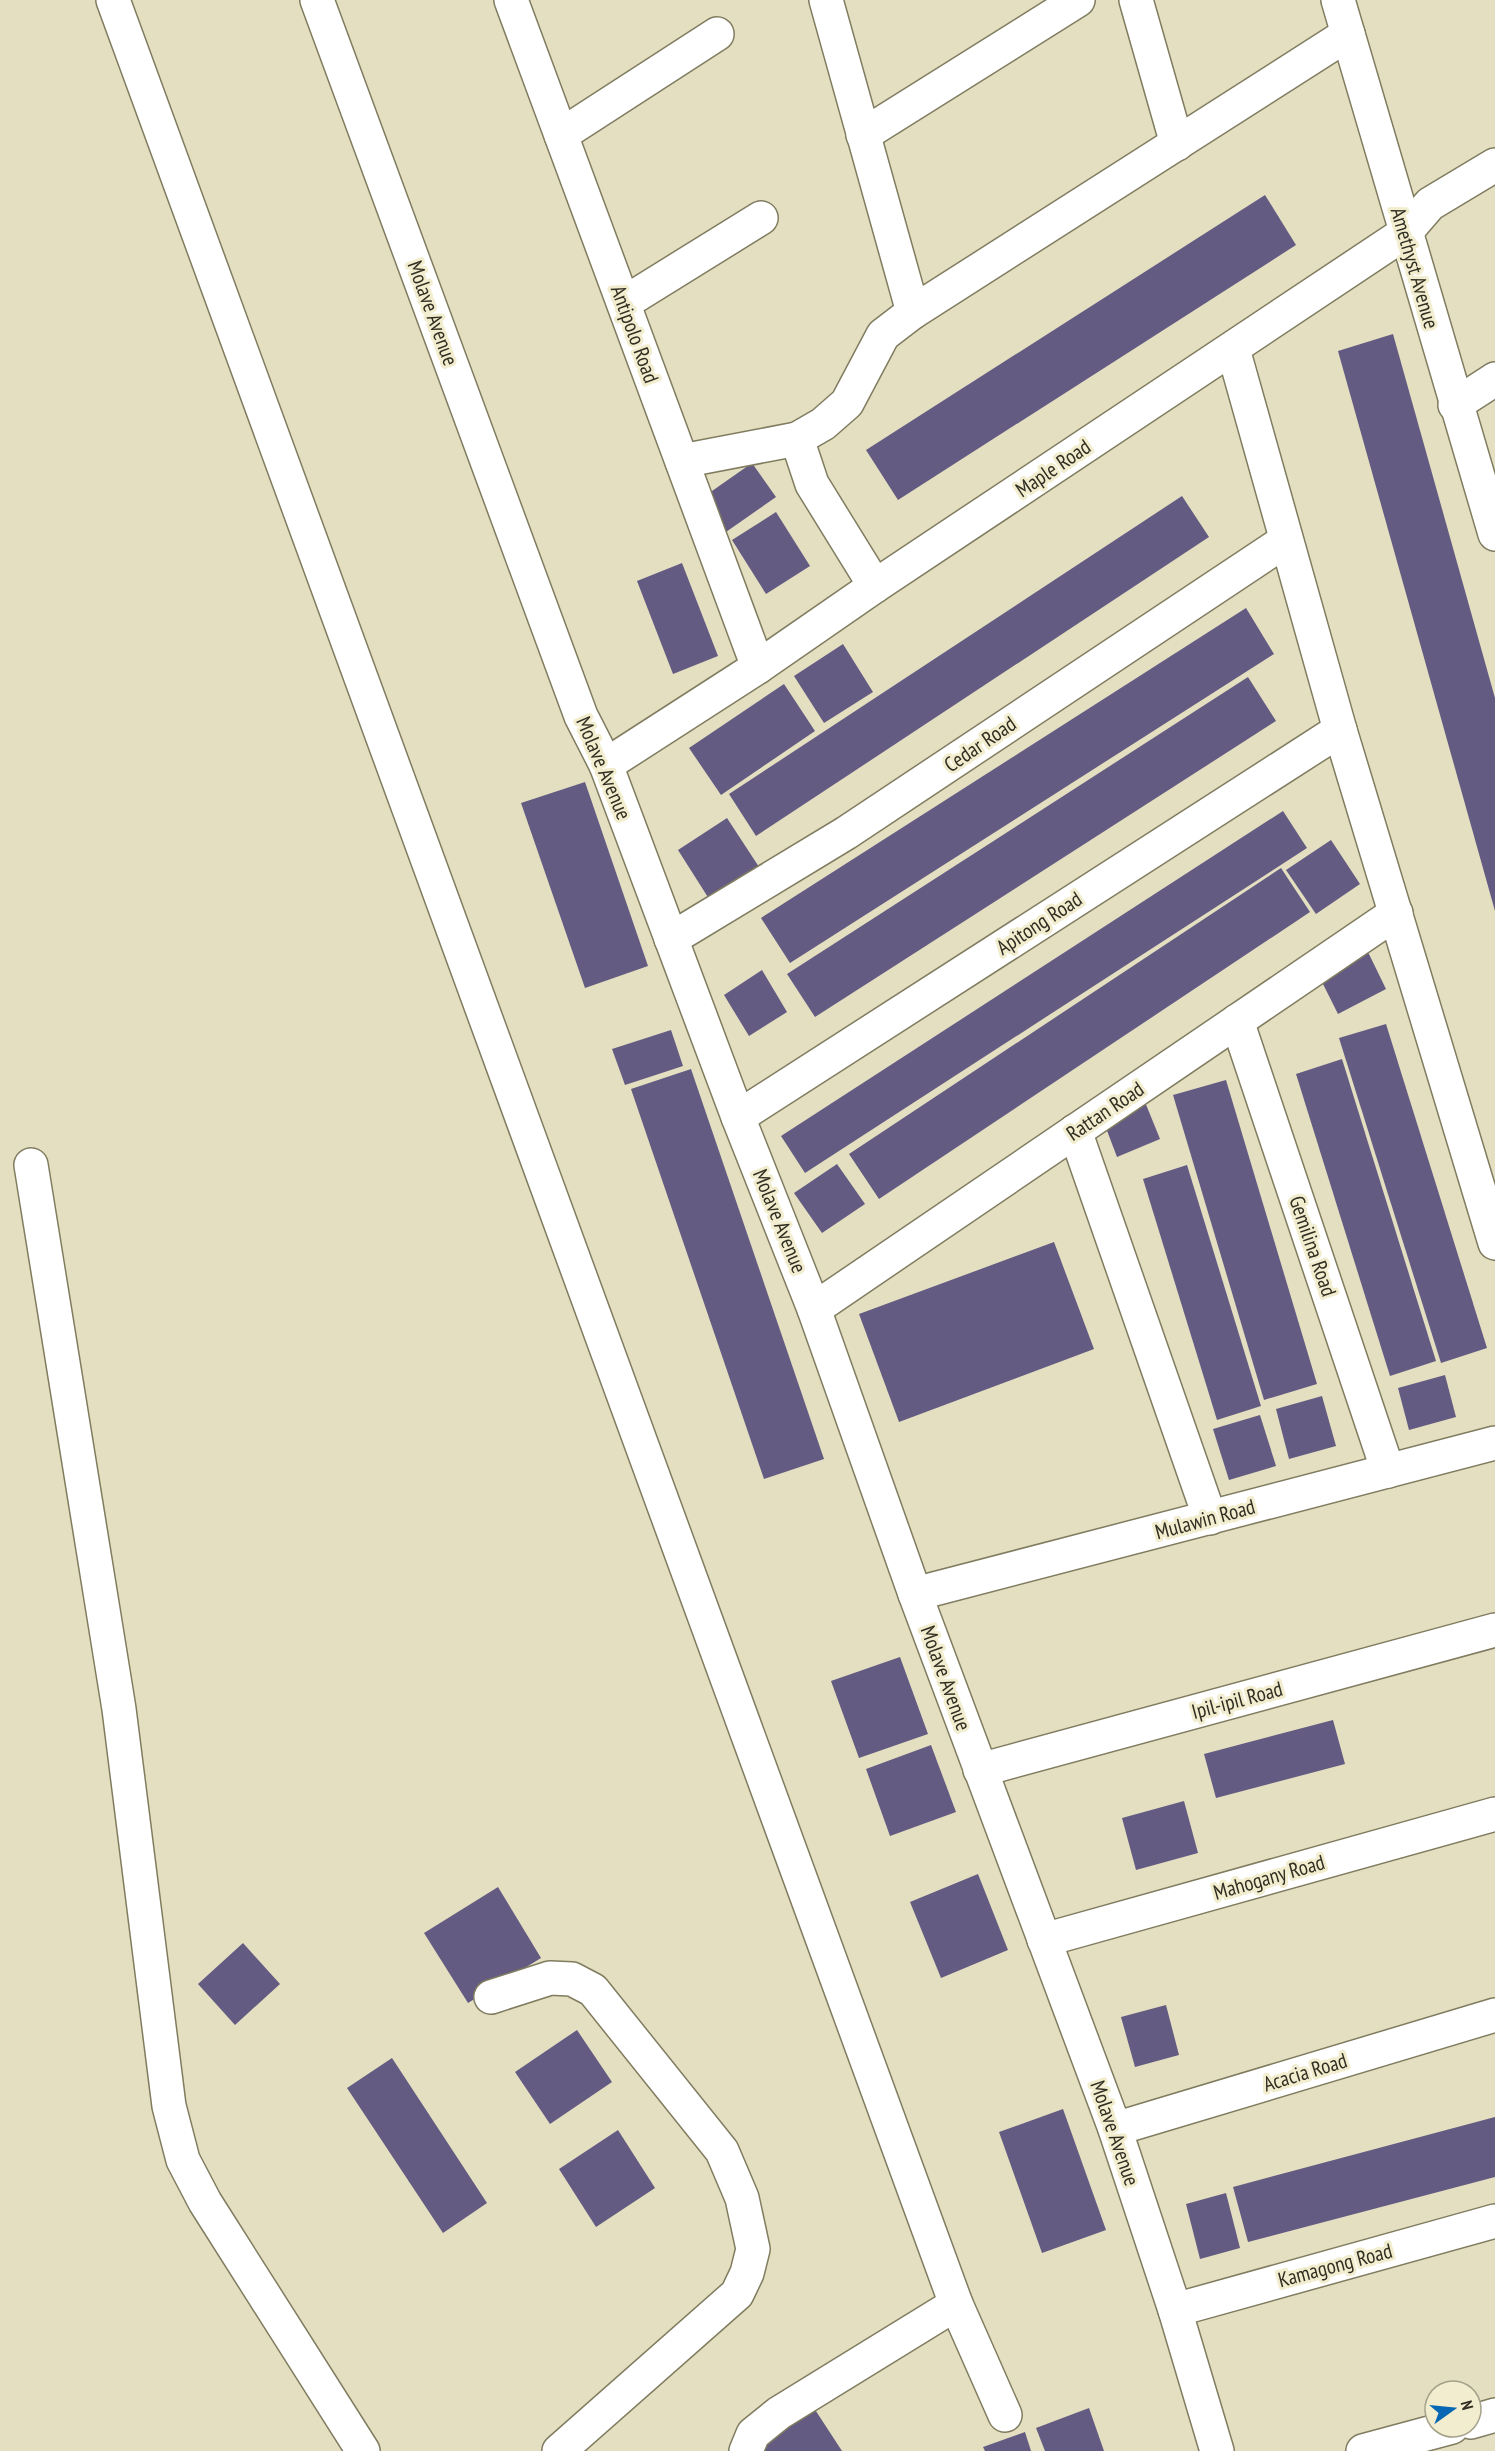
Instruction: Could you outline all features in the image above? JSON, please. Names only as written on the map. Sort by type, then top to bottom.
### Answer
[{"type":"street","points":[[113,0],[956,2304],[1005,2415]]},
{"type":"street","name":"Molave Avenue","points":[[317,0],[581,716],[606,765],[738,1117],[814,1309],[915,1594],[1115,2129],[1175,2310],[1217,2451]]},
{"type":"street","name":"Antipolo Road","points":[[511,0],[758,667]]},
{"type":"street","points":[[826,0],[913,312]]},
{"type":"street","points":[[863,135],[1078,0]]},
{"type":"street","points":[[1136,0],[1177,144]]},
{"type":"street","name":"Amethyst Avenue","points":[[1338,0],[1455,405],[1495,534]]},
{"type":"street","points":[[561,135],[717,34]]},
{"type":"street","points":[[682,461],[797,439],[823,424],[848,403],[883,335],[913,312],[1348,34]]},
{"type":"street","name":"Maple Road","points":[[606,765],[758,667],[875,586],[1405,233],[1430,204],[1495,165]]},
{"type":"street","points":[[624,303],[762,218]]},
{"type":"street","points":[[1233,349],[1285,541],[1340,730],[1494,1235]]},
{"type":"street","points":[[1455,405],[1495,380]]},
{"type":"street","points":[[797,439],[812,484],[875,586]]},
{"type":"street","name":"Cedar Road","points":[[671,939],[846,833],[1285,541]]},
{"type":"street","name":"Apitong Road","points":[[738,1117],[1340,730]]},
{"type":"street","name":"Rattan Road","points":[[814,1309],[1396,913]]},
{"type":"street","name":"Gemilina Road","points":[[1237,1021],[1388,1471]]},
{"type":"street","points":[[1076,1131],[1210,1518]]},
{"type":"street","points":[[31,1165],[120,1709],[170,2106],[183,2160],[206,2202],[363,2451]]},
{"type":"street","name":"Mulawin Road","points":[[915,1594],[1495,1443]]},
{"type":"street","name":"Ipil-ipil Road","points":[[980,1770],[1495,1630]]},
{"type":"street","name":"Mahogany Road","points":[[1044,1940],[1495,1814]]},
{"type":"street","points":[[491,1997],[549,1978],[572,1979],[593,1990],[722,2151],[742,2198],[750,2226],[753,2249],[747,2273],[737,2294],[559,2451]]},
{"type":"street","name":"Acacia Road","points":[[1115,2129],[1495,2015]]},
{"type":"street","name":"Kamagong Road","points":[[1175,2310],[1495,2221]]},
{"type":"street","points":[[746,2451],[753,2434],[779,2413],[956,2304]]},
{"type":"street","points":[[1363,2451],[1423,2435]]},
{"type":"building","points":[[1265,195],[1296,245],[898,500],[866,450]]},
{"type":"building","points":[[1393,334],[1495,698],[1495,911],[1338,351]]},
{"type":"building","points":[[752,463],[776,497],[726,532],[702,498]]},
{"type":"building","points":[[1182,496],[1209,537],[756,836],[729,794]]},
{"type":"building","points":[[776,512],[810,566],[766,594],[732,540]]},
{"type":"building","points":[[682,563],[718,656],[673,674],[637,581]]},
{"type":"building","points":[[1246,608],[1274,654],[790,963],[761,918]]},
{"type":"building","points":[[843,644],[873,692],[824,723],[794,676]]},
{"type":"building","points":[[1248,677],[1276,721],[815,1017],[787,974]]},
{"type":"building","points":[[784,684],[815,731],[721,795],[689,748]]},
{"type":"building","points":[[585,782],[648,966],[585,988],[521,803]]},
{"type":"building","points":[[1283,811],[1307,848],[805,1173],[781,1136]]},
{"type":"building","points":[[727,818],[761,870],[711,902],[678,850]]},
{"type":"building","points":[[1331,840],[1360,884],[1316,914],[1286,870]]},
{"type":"building","points":[[1281,868],[1310,912],[879,1199],[849,1154]]},
{"type":"building","points":[[1367,950],[1386,989],[1338,1014],[1318,974]]},
{"type":"building","points":[[762,970],[787,1012],[749,1036],[724,995]]},
{"type":"building","points":[[1386,1024],[1487,1348],[1441,1363],[1339,1038]]},
{"type":"building","points":[[671,1030],[683,1066],[625,1085],[612,1049]]},
{"type":"building","points":[[1342,1059],[1436,1361],[1390,1376],[1296,1074]]},
{"type":"building","points":[[691,1069],[824,1459],[764,1479],[631,1089]]},
{"type":"building","points":[[1226,1080],[1317,1384],[1264,1400],[1173,1095]]},
{"type":"building","points":[[1145,1102],[1160,1139],[1117,1157],[1103,1120]]},
{"type":"building","points":[[837,1164],[865,1204],[822,1233],[794,1193]]},
{"type":"building","points":[[1187,1165],[1261,1406],[1217,1420],[1143,1179]]},
{"type":"building","points":[[1054,1242],[1094,1349],[899,1422],[859,1314]]},
{"type":"building","points":[[1445,1375],[1456,1417],[1409,1430],[1398,1388]]},
{"type":"building","points":[[1322,1396],[1336,1446],[1289,1459],[1276,1409]]},
{"type":"building","points":[[1260,1415],[1276,1466],[1229,1480],[1213,1429]]},
{"type":"building","points":[[900,1657],[928,1734],[859,1758],[831,1681]]},
{"type":"building","points":[[1333,1720],[1345,1764],[1216,1798],[1204,1754]]},
{"type":"building","points":[[931,1745],[956,1812],[890,1836],[866,1769]]},
{"type":"building","points":[[1184,1801],[1198,1853],[1136,1870],[1122,1818]]},
{"type":"building","points":[[978,1874],[1008,1950],[941,1978],[910,1902]]},
{"type":"building","points":[[498,1887],[541,1958],[468,2003],[424,1933]]},
{"type":"building","points":[[243,1943],[280,1984],[235,2025],[198,1984]]},
{"type":"building","points":[[1166,2005],[1179,2055],[1135,2067],[1121,2017]]},
{"type":"building","points":[[577,2030],[612,2082],[550,2124],[515,2072]]},
{"type":"building","points":[[392,2058],[487,2203],[443,2233],[347,2088]]},
{"type":"building","points":[[1063,2109],[1106,2230],[1042,2253],[999,2132]]},
{"type":"building","points":[[1495,2117],[1495,2177],[1248,2242],[1233,2187]]},
{"type":"building","points":[[618,2130],[655,2188],[596,2227],[559,2169]]},
{"type":"building","points":[[1226,2193],[1240,2248],[1200,2259],[1186,2204]]},
{"type":"building","points":[[812,2405],[842,2451],[755,2451]]},
{"type":"building","points":[[1089,2408],[1104,2451],[1045,2451],[1036,2428]]},
{"type":"building","points":[[1025,2432],[1031,2451],[985,2451],[983,2447]]}]
